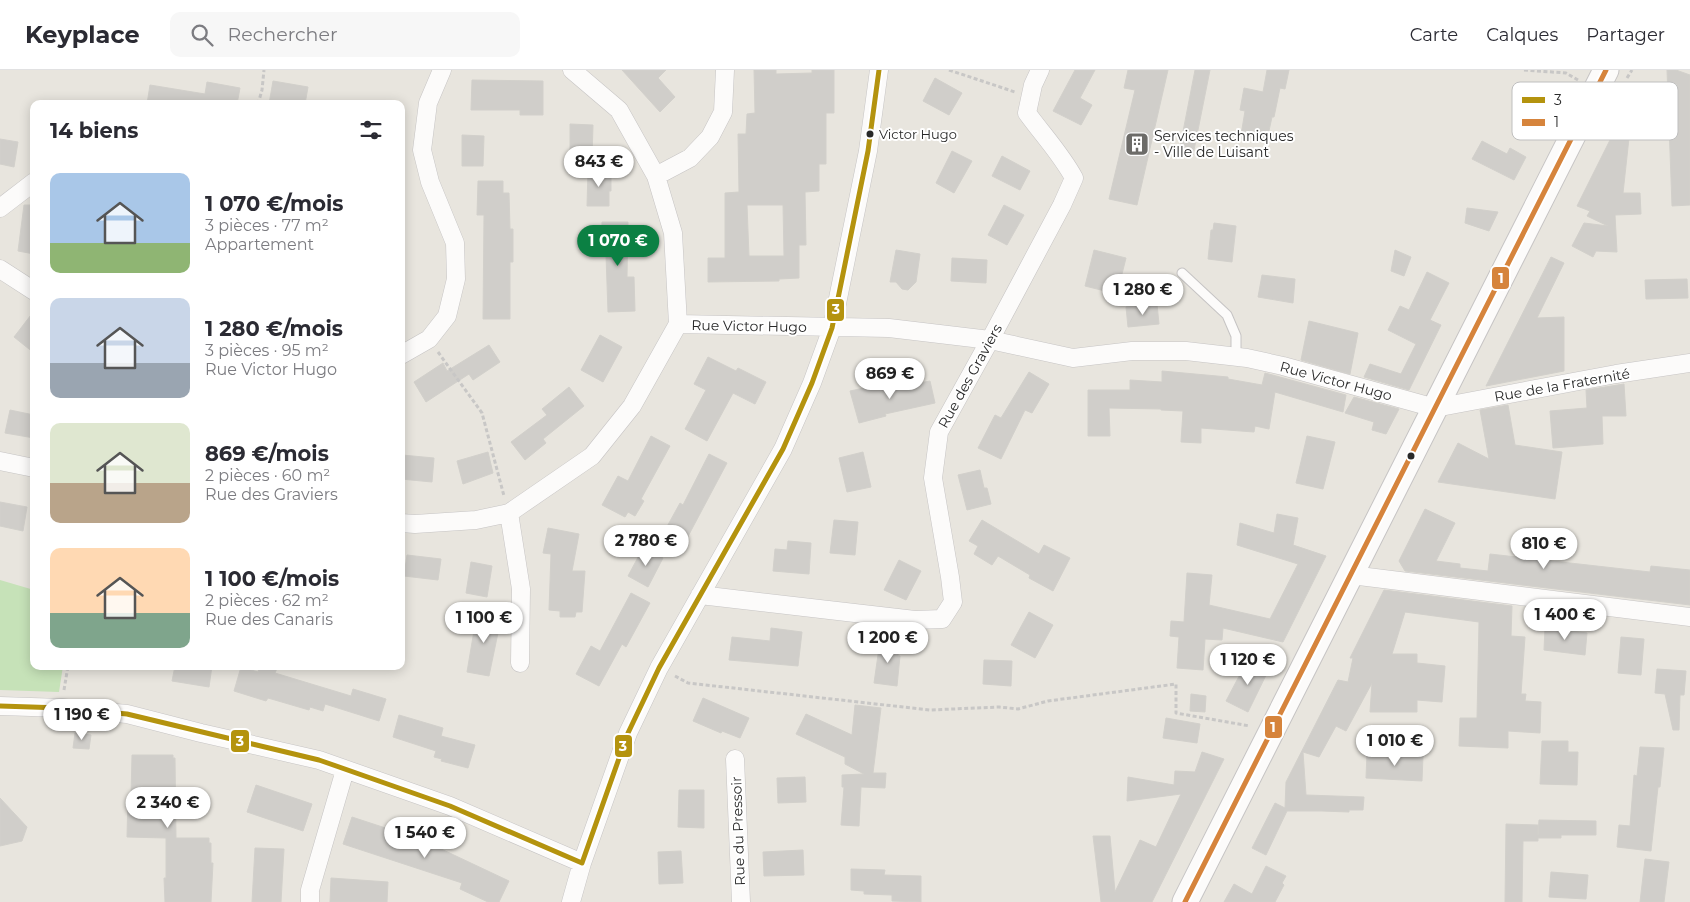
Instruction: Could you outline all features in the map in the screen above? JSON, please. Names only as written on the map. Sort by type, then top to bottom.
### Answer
[{"type":"main road","points":[[1600,82],[1606,70]]},
{"type":"main road","points":[[1192,899],[1272,729],[1571,140]]},
{"type":"street","points":[[405,353],[429,339],[447,316],[456,279],[455,243],[430,182],[422,150],[428,103],[442,70]]},
{"type":"street","points":[[405,523],[476,520],[509,513],[592,456],[632,406],[678,324],[672,233],[656,176],[619,110],[572,70]]},
{"type":"street","points":[[656,176],[690,158],[710,137],[723,112],[725,70]]},
{"type":"street","points":[[572,902],[582,864],[628,733],[659,668],[783,449],[812,383],[832,328],[868,151],[879,70]]},
{"type":"street","name":"Rue des Graviers","points":[[700,595],[915,620],[942,619],[952,602],[950,577],[933,478],[939,432],[1062,205],[1074,178],[1063,158],[1046,140],[1027,113],[1033,85],[1040,70]]},
{"type":"street","points":[[0,208],[30,185]]},
{"type":"street","points":[[0,269],[30,288]]},
{"type":"street","name":"Rue Victor Hugo","points":[[678,324],[889,328],[990,340],[1073,358],[1132,351],[1186,352],[1236,357],[1282,366],[1435,408]]},
{"type":"street","name":"Rue de la Fraternité","points":[[1435,408],[1616,374],[1690,363]]},
{"type":"street","points":[[0,461],[30,467]]},
{"type":"street","points":[[509,513],[521,589],[520,663]]},
{"type":"street","points":[[1351,575],[1690,616]]},
{"type":"street","points":[[0,706],[62,708],[127,714],[311,758],[450,806],[582,864]]},
{"type":"street","name":"Rue du Pressoir","points":[[735,759],[741,902]]},
{"type":"street","points":[[310,902],[310,890],[345,770]]},
{"type":"lane","points":[[1182,273],[1227,315],[1236,336],[1236,357]]},
{"type":"path","points":[[259,100],[264,70]]},
{"type":"path","points":[[950,70],[1030,97]]},
{"type":"path","points":[[1524,70],[1566,73],[1578,81]]},
{"type":"path","points":[[429,339],[482,413],[509,513]]},
{"type":"path","points":[[659,668],[688,683],[930,710],[999,707],[1018,709],[1048,701],[1176,684],[1176,713],[1272,729]]},
{"type":"path","points":[[62,708],[67,670]]},
{"type":"green space","points":[[0,580],[30,589],[30,670],[62,670],[59,692],[0,690]]},
{"type":"building","points":[[622,70],[666,70],[658,78],[675,97],[660,112]]},
{"type":"building","points":[[754,70],[776,70],[776,74],[812,73],[812,70],[834,70],[834,113],[826,113],[826,164],[819,164],[819,191],[805,192],[806,245],[799,245],[799,278],[779,279],[779,281],[708,282],[708,258],[725,258],[725,193],[739,192],[738,134],[746,134],[747,114],[755,113]],"holes":[[[747,205],[783,205],[784,256],[749,256]]]},
{"type":"building","points":[[1075,70],[1095,70],[1080,98],[1092,105],[1081,125],[1053,111]]},
{"type":"building","name":"Services techniques - Ville de Luisant","points":[[1128,70],[1168,70],[1137,205],[1109,199],[1135,90],[1124,88]]},
{"type":"building","points":[[1195,70],[1210,70],[1193,155],[1179,152]]},
{"type":"building","points":[[1267,70],[1289,70],[1285,89],[1280,88],[1267,140],[1241,135],[1245,111],[1240,110],[1244,88],[1263,92]]},
{"type":"building","points":[[1667,70],[1676,70],[1690,75],[1690,205],[1672,206],[1670,140],[1678,140],[1678,82],[1667,82]]},
{"type":"building","points":[[935,78],[962,93],[949,115],[923,101]]},
{"type":"building","points":[[472,80],[543,81],[543,115],[520,115],[520,110],[471,110]]},
{"type":"building","points":[[273,81],[308,87],[306,100],[270,100]]},
{"type":"building","points":[[207,82],[240,88],[238,100],[148,100],[150,85],[205,94]]},
{"type":"building","points":[[570,124],[593,125],[592,157],[570,157]]},
{"type":"building","points":[[462,135],[484,136],[483,166],[462,166]]},
{"type":"building","points":[[0,139],[18,142],[14,167],[0,164]]},
{"type":"building","points":[[1610,140],[1629,140],[1623,193],[1640,193],[1641,214],[1615,215],[1617,252],[1596,251],[1593,257],[1572,246],[1584,223],[1608,226],[1587,216],[1590,211],[1577,206]]},
{"type":"building","points":[[1482,141],[1507,154],[1510,148],[1526,157],[1514,180],[1472,159]]},
{"type":"building","points":[[952,151],[972,161],[954,193],[936,183]]},
{"type":"building","points":[[1002,156],[1030,171],[1020,190],[992,176]]},
{"type":"building","points":[[588,171],[611,171],[609,206],[587,206]]},
{"type":"building","points":[[478,181],[503,181],[503,193],[509,193],[510,229],[513,229],[513,262],[510,262],[510,319],[483,319],[484,215],[477,215]]},
{"type":"building","points":[[24,205],[30,205],[30,253],[18,251]]},
{"type":"building","points":[[1004,205],[1024,215],[1007,245],[988,235]]},
{"type":"building","points":[[1467,208],[1498,212],[1489,231],[1465,223]]},
{"type":"building","points":[[602,222],[628,222],[627,277],[634,277],[635,311],[608,312],[606,255],[601,255]]},
{"type":"building","points":[[1214,223],[1236,226],[1232,262],[1208,259],[1211,230],[1213,230]]},
{"type":"building","points":[[896,250],[920,254],[916,282],[908,290],[902,289],[896,282],[890,282]]},
{"type":"building","points":[[1094,250],[1126,258],[1117,294],[1085,286]]},
{"type":"building","points":[[1395,250],[1411,257],[1404,276],[1391,271]]},
{"type":"building","points":[[1551,257],[1564,263],[1537,318],[1564,317],[1564,371],[1486,386]]},
{"type":"building","points":[[952,258],[987,260],[986,283],[951,281]]},
{"type":"building","points":[[1427,272],[1449,283],[1430,320],[1441,325],[1409,390],[1364,377],[1370,364],[1401,374],[1416,344],[1388,330],[1400,306],[1409,310]]},
{"type":"building","points":[[1262,275],[1295,279],[1293,303],[1258,297]]},
{"type":"building","points":[[1687,279],[1688,298],[1646,299],[1645,280]]},
{"type":"building","points":[[1157,304],[1159,324],[1128,327],[1126,307]]},
{"type":"building","points":[[30,316],[30,350],[14,337]]},
{"type":"building","points":[[1309,321],[1358,333],[1350,374],[1301,360]]},
{"type":"building","points":[[600,335],[622,347],[603,382],[581,370]]},
{"type":"building","points":[[489,345],[500,362],[473,380],[469,374],[426,402],[414,382],[443,363],[447,371]]},
{"type":"building","points":[[708,357],[736,371],[738,368],[766,382],[755,404],[733,393],[707,441],[685,429],[706,390],[694,384]]},
{"type":"building","points":[[1162,371],[1228,377],[1228,379],[1262,385],[1265,373],[1346,395],[1343,412],[1275,392],[1269,429],[1255,426],[1254,432],[1201,428],[1201,443],[1181,442],[1183,411],[1109,408],[1110,436],[1088,436],[1088,390],[1130,390],[1130,380],[1162,382]]},
{"type":"building","points":[[1029,372],[1049,384],[1032,413],[1025,410],[1001,459],[978,448],[995,415],[1001,418]]},
{"type":"building","points":[[930,381],[935,403],[885,414],[886,416],[859,423],[850,391],[878,385],[879,389],[909,382],[910,385]]},
{"type":"building","points":[[1624,384],[1626,416],[1602,416],[1603,444],[1553,448],[1550,411],[1587,408],[1586,390]]},
{"type":"building","points":[[569,387],[584,406],[543,439],[546,443],[525,460],[511,442],[547,415],[542,409]]},
{"type":"building","points":[[1354,397],[1399,409],[1386,434],[1372,430],[1374,422],[1345,413]]},
{"type":"building","points":[[1508,405],[1515,445],[1562,452],[1555,499],[1438,482],[1458,443],[1489,459],[1480,410]]},
{"type":"building","points":[[10,410],[30,414],[30,437],[5,433]]},
{"type":"building","points":[[651,436],[670,446],[641,499],[644,501],[635,516],[628,512],[625,517],[602,505],[618,476],[628,481]]},
{"type":"building","points":[[1307,436],[1335,442],[1323,489],[1296,483]]},
{"type":"building","points":[[488,452],[493,473],[463,484],[457,461]]},
{"type":"building","points":[[863,452],[871,487],[847,492],[839,458]]},
{"type":"building","points":[[709,454],[727,463],[685,542],[664,532],[680,503],[683,505]]},
{"type":"building","points":[[405,455],[434,458],[432,482],[405,479]]},
{"type":"building","points":[[980,470],[984,488],[987,488],[991,504],[967,510],[958,475]]},
{"type":"building","points":[[0,502],[27,507],[23,531],[0,526]]},
{"type":"building","points":[[1425,509],[1455,523],[1436,561],[1460,564],[1460,568],[1488,571],[1490,554],[1650,572],[1651,566],[1690,570],[1690,605],[1405,571],[1399,561]]},
{"type":"building","points":[[1277,514],[1298,518],[1293,545],[1326,556],[1283,642],[1223,628],[1222,640],[1205,639],[1203,670],[1177,668],[1179,637],[1170,636],[1171,621],[1184,622],[1187,573],[1212,575],[1209,605],[1270,619],[1298,564],[1237,545],[1240,523],[1274,533]]},
{"type":"building","points":[[834,520],[858,522],[855,555],[830,553]]},
{"type":"building","points":[[982,520],[1039,554],[1044,545],[1070,558],[1053,591],[1029,578],[1030,575],[998,556],[992,565],[974,554],[978,546],[969,541]]},
{"type":"building","points":[[548,528],[579,534],[572,571],[585,571],[582,612],[576,612],[575,617],[560,617],[560,611],[549,610],[551,554],[543,553]]},
{"type":"building","points":[[788,541],[811,543],[809,574],[773,571],[775,549],[787,550]]},
{"type":"building","points":[[643,548],[663,558],[648,587],[628,576]]},
{"type":"building","points":[[407,555],[441,559],[438,580],[405,576]]},
{"type":"building","points":[[899,560],[921,571],[906,600],[884,590]]},
{"type":"building","points":[[471,562],[492,566],[487,597],[466,593]]},
{"type":"building","points":[[1384,590],[1512,606],[1511,636],[1525,637],[1521,694],[1526,694],[1525,701],[1541,702],[1540,733],[1508,731],[1508,748],[1459,746],[1460,718],[1477,718],[1479,622],[1405,612],[1392,654],[1417,654],[1417,663],[1445,666],[1442,702],[1417,700],[1417,712],[1370,712],[1372,683],[1346,731],[1336,726],[1319,757],[1303,752],[1306,795],[1364,797],[1363,810],[1349,810],[1349,812],[1287,811],[1266,855],[1252,848],[1275,803],[1285,808],[1286,782],[1338,680],[1348,682],[1353,658],[1350,658]]},
{"type":"building","points":[[631,593],[650,603],[626,647],[622,644],[599,686],[576,674],[591,646],[600,651]]},
{"type":"building","points":[[1029,612],[1053,625],[1035,658],[1011,645]]},
{"type":"building","points":[[477,613],[500,617],[489,676],[467,672]]},
{"type":"building","points":[[771,628],[802,632],[798,666],[729,660],[732,637],[770,641]]},
{"type":"building","points":[[1545,628],[1587,633],[1585,655],[1544,650]]},
{"type":"building","points":[[1621,637],[1644,639],[1641,675],[1618,673]]},
{"type":"building","points":[[880,641],[899,643],[898,656],[900,656],[897,686],[874,683]]},
{"type":"building","points":[[984,660],[1012,661],[1011,686],[983,684]]},
{"type":"building","points":[[1246,663],[1270,667],[1248,712],[1226,701]]},
{"type":"building","points":[[1657,669],[1686,671],[1684,695],[1680,695],[1679,730],[1673,730],[1665,694],[1655,693]]},
{"type":"building","points":[[174,670],[211,670],[209,687],[172,681]]},
{"type":"building","points":[[240,670],[258,672],[259,670],[276,670],[275,673],[351,696],[353,689],[386,699],[379,721],[325,704],[323,711],[310,707],[309,710],[268,698],[266,701],[234,691]]},
{"type":"building","points":[[1191,694],[1206,696],[1205,712],[1190,711]]},
{"type":"building","points":[[703,698],[749,718],[740,738],[722,731],[721,733],[693,721]]},
{"type":"building","points":[[855,705],[881,708],[873,773],[886,773],[885,788],[861,787],[859,826],[841,825],[844,787],[842,787],[842,775],[864,774],[845,764],[845,757],[796,734],[806,714],[852,735]]},
{"type":"building","points":[[399,715],[443,728],[441,736],[475,745],[468,768],[441,761],[442,759],[434,757],[436,751],[393,737]]},
{"type":"building","points":[[1166,718],[1200,724],[1197,743],[1163,738]]},
{"type":"building","points":[[75,733],[91,735],[89,749],[73,748]]},
{"type":"building","points":[[1542,741],[1568,741],[1568,752],[1578,752],[1577,785],[1540,784]]},
{"type":"building","points":[[1640,747],[1664,748],[1651,851],[1617,847],[1619,825],[1630,826],[1634,775],[1637,776]]},
{"type":"building","points":[[1202,752],[1224,759],[1152,902],[1101,902],[1093,836],[1110,836],[1115,892],[1140,840],[1156,847],[1181,794],[1127,801],[1128,777],[1174,785],[1175,771],[1195,772]]},
{"type":"building","points":[[1367,753],[1423,756],[1422,781],[1366,778]]},
{"type":"building","points":[[132,755],[173,755],[173,758],[175,758],[176,838],[209,838],[209,843],[211,843],[211,863],[213,863],[211,902],[165,902],[166,838],[127,837]]},
{"type":"building","points":[[805,777],[806,802],[778,803],[777,778]]},
{"type":"building","points":[[256,785],[312,804],[303,831],[247,812]]},
{"type":"building","points":[[679,790],[704,790],[704,828],[678,827]]},
{"type":"building","points":[[0,798],[27,827],[22,841],[0,846]]},
{"type":"building","points":[[352,817],[422,840],[509,881],[499,902],[488,902],[460,889],[462,883],[343,844]]},
{"type":"building","points":[[1539,820],[1596,821],[1596,835],[1561,835],[1561,838],[1538,838],[1538,841],[1523,841],[1522,902],[1505,902],[1506,824],[1538,825],[1538,835]]},
{"type":"building","points":[[255,848],[284,849],[281,902],[252,902]]},
{"type":"building","points":[[803,850],[804,875],[764,876],[763,852]]},
{"type":"building","points":[[681,851],[683,883],[659,884],[658,852]]},
{"type":"building","points":[[1645,859],[1669,862],[1664,902],[1640,902]]},
{"type":"building","points":[[1266,866],[1286,876],[1282,883],[1284,885],[1275,902],[1224,902],[1234,884],[1252,894]]},
{"type":"building","points":[[851,869],[885,870],[884,875],[921,876],[921,902],[892,901],[892,895],[864,894],[864,891],[851,890]]},
{"type":"building","points":[[1551,872],[1588,875],[1586,899],[1549,897]]},
{"type":"building","points":[[331,878],[388,882],[387,902],[330,902]]},
{"type":"transit line","name":"3","points":[[0,706],[62,708],[127,714],[319,760],[450,806],[582,863],[628,733],[659,668],[783,449],[812,383],[832,328],[868,151],[879,70]]},
{"type":"transit line","name":"1","points":[[1600,82],[1606,70]]},
{"type":"transit line","name":"1","points":[[1185,902],[1571,140]]},
{"type":"place","name":"Victor Hugo","points":[[870,134]]},
{"type":"place","name":"Services techniques - Ville de Luisant","points":[[1137,144]]}]
